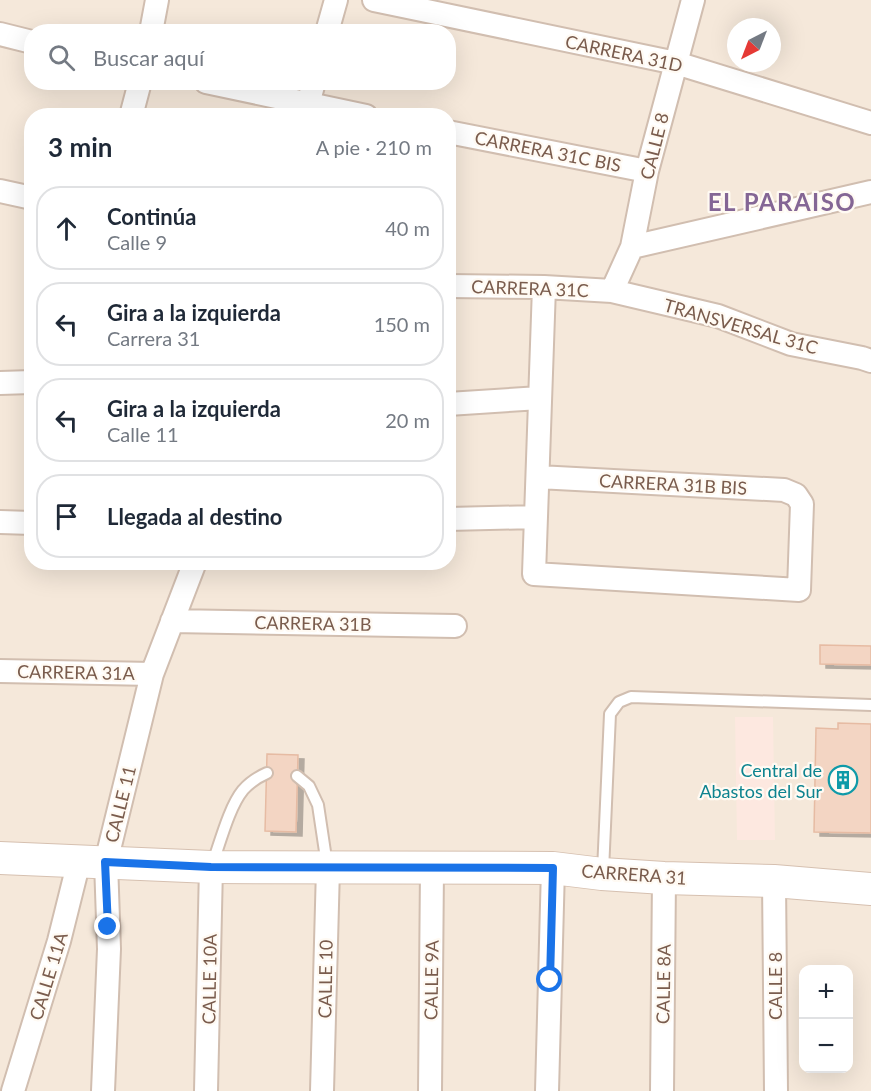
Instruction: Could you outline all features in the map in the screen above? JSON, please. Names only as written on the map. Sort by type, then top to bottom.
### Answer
[{"type":"main road","name":"CARRERA 31","points":[[0,858],[211,867],[553,868],[602,874],[774,881],[871,889]]},
{"type":"street","points":[[152,24],[157,0]]},
{"type":"street","points":[[329,24],[336,0]]},
{"type":"street","name":"CARRERA 31D","points":[[374,0],[676,63],[871,123]]},
{"type":"street","name":"CALLE 8","points":[[612,291],[632,247],[647,171],[693,0]]},
{"type":"street","points":[[0,34],[24,40]]},
{"type":"street","points":[[133,108],[138,90]]},
{"type":"street","points":[[249,90],[336,108]]},
{"type":"street","name":"CARRERA 31C BIS","points":[[456,134],[647,171]]},
{"type":"street","points":[[0,191],[24,196]]},
{"type":"street","points":[[632,247],[871,192]]},
{"type":"street","name":"CARRERA 31C","points":[[456,286],[544,286],[612,291]]},
{"type":"street","points":[[456,519],[536,517],[544,286]]},
{"type":"street","name":"TRANSVERSAL 31C","points":[[612,291],[718,316],[791,344],[871,361]]},
{"type":"street","points":[[0,382],[24,382]]},
{"type":"street","points":[[456,403],[540,398]]},
{"type":"street","name":"CARRERA 31B BIS","points":[[536,517],[534,574],[799,590],[802,504],[796,495],[784,490],[538,477]]},
{"type":"street","points":[[0,522],[24,523]]},
{"type":"street","name":"CALLE 11","points":[[103,1091],[110,949],[92,861],[152,674],[192,570]]},
{"type":"street","name":"CARRERA 31B","points":[[172,621],[455,626]]},
{"type":"street","name":"CARRERA 31A","points":[[0,671],[152,674]]},
{"type":"street","name":"CALLE 11A","points":[[13,1091],[59,941],[92,861]]},
{"type":"street","name":"CALLE 10A","points":[[206,1091],[211,867]]},
{"type":"street","name":"CALLE 10","points":[[322,1091],[328,868]]},
{"type":"street","points":[[548,1091],[553,868]]},
{"type":"street","name":"CALLE 9A","points":[[430,1091],[432,869]]},
{"type":"street","name":"CALLE 8A","points":[[662,1091],[664,878]]},
{"type":"street","name":"CALLE 8","points":[[774,881],[776,1091]]},
{"type":"lane","points":[[602,874],[610,714],[619,702],[631,697],[871,705]]},
{"type":"lane","points":[[211,867],[232,811],[243,790],[253,780],[267,773]]},
{"type":"lane","points":[[297,776],[309,786],[318,804],[328,868]]},
{"type":"shaded area","points":[[0,0],[871,0],[871,1091],[0,1091]]},
{"type":"shaded area","points":[[735,717],[773,717],[775,840],[737,840]]},
{"type":"building","points":[[820,645],[871,646],[871,665],[820,664]]},
{"type":"building","name":"Central de Abastos del Sur","points":[[838,723],[871,724],[871,833],[814,832],[816,728],[838,729]]},
{"type":"building","points":[[267,754],[298,755],[296,832],[265,831]]},
{"type":"place","name":"Central de Abastos del Sur","points":[[843,780]]},
{"type":"district","name":"EL PARAISO","points":[[782,201]]},
{"type":"route","points":[[108,927],[105,862],[211,867],[553,868],[550,980]]}]
